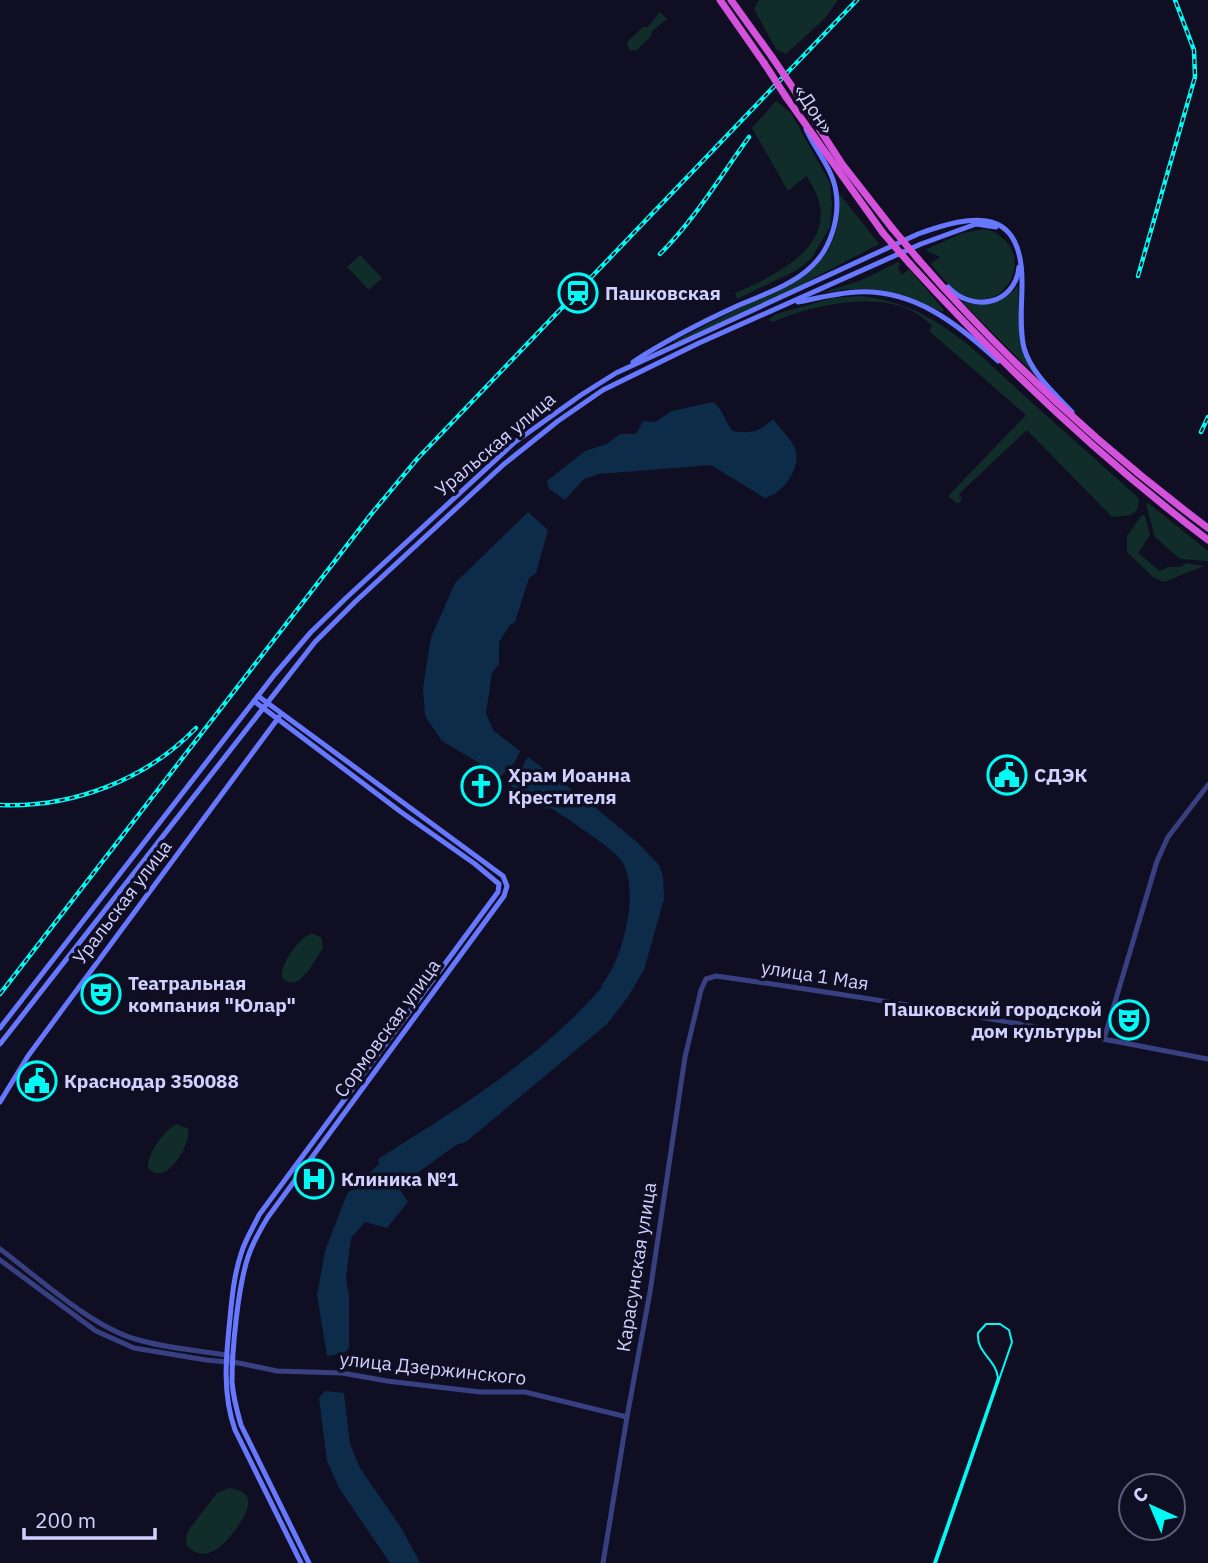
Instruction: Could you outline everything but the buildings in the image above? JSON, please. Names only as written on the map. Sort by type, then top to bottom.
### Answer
[{"type":"highway","name":"«Дон»","points":[[720,0],[804,124],[883,233],[968,327],[1022,379]]},
{"type":"highway","name":"«Дон»","points":[[731,0],[849,173],[918,259]]},
{"type":"highway","points":[[918,259],[988,337],[1082,425],[1208,528]]},
{"type":"highway","points":[[1022,379],[1087,439],[1208,540]]},
{"type":"main road","points":[[616,373],[718,315],[796,279],[819,258],[832,234],[836,216],[836,191],[832,177],[804,124]]},
{"type":"main road","name":"Уральская улица","points":[[0,1028],[311,632],[515,442],[546,418],[616,373],[918,234],[954,221],[980,219],[996,224],[1012,237],[1021,263],[1021,323],[1025,350],[1043,381],[1082,425]]},
{"type":"main road","name":"Уральская улица","points":[[0,1044],[315,642],[503,465],[558,421],[617,383],[785,305],[967,226],[976,224],[999,229],[1013,243],[1019,269],[1012,288],[1001,298],[975,302],[954,293],[925,262],[918,259]]},
{"type":"main road","points":[[785,305],[855,292],[878,293],[909,300],[934,310],[954,323],[1010,372],[1022,379]]},
{"type":"main road","points":[[783,296],[789,299],[785,305]]},
{"type":"main road","points":[[256,699],[278,719]]},
{"type":"main road","points":[[264,705],[278,719]]},
{"type":"main road","name":"Уральская улица","points":[[0,1102],[28,1056],[278,719]]},
{"type":"main road","name":"Сормовская улица","points":[[278,719],[485,871],[498,881],[499,888],[268,1217],[253,1242],[248,1258],[242,1284],[234,1362],[234,1395],[241,1425],[309,1563]]},
{"type":"main road","name":"Сормовская улица","points":[[278,719],[503,876],[506,890],[285,1179],[260,1215],[240,1255],[226,1355],[226,1396],[234,1430],[301,1563]]},
{"type":"main road","points":[[13,1011],[20,1017]]},
{"type":"main road","points":[[285,1179],[292,1184]]},
{"type":"street","points":[[1104,1039],[1157,861],[1170,835],[1208,785]]},
{"type":"street","name":"улица 1 Мая","points":[[706,979],[716,976],[804,989],[1208,1059]]},
{"type":"street","name":"Карасунская улица","points":[[603,1563],[650,1292],[685,1057],[706,979]]},
{"type":"street","points":[[0,1249],[93,1318],[135,1339],[226,1355],[234,1362]]},
{"type":"street","points":[[0,1260],[106,1338],[134,1348],[234,1362]]},
{"type":"street","points":[[88,1326],[93,1318]]},
{"type":"street","name":"улица Дзержинского","points":[[234,1362],[277,1371],[342,1374],[480,1392],[525,1392],[627,1417]]},
{"type":"green space","points":[[759,0],[838,0],[825,18],[786,54],[776,49],[754,9]]},
{"type":"green space","points":[[660,12],[667,19],[652,31],[651,36],[637,50],[630,50],[628,41],[643,27],[648,27]]},
{"type":"green space","points":[[776,101],[791,113],[830,183],[830,227],[811,259],[797,270],[737,299],[735,293],[773,275],[806,250],[816,235],[821,217],[818,198],[806,176],[788,191],[752,128]]},
{"type":"green space","points":[[838,192],[879,244],[791,290],[682,341],[673,342],[806,274],[815,266],[834,238],[839,216]]},
{"type":"green space","points":[[986,229],[1003,238],[1012,251],[1015,265],[1011,279],[1003,291],[990,298],[975,299],[958,292],[947,283],[931,264],[940,257],[925,250],[962,233]]},
{"type":"green space","points":[[360,255],[382,278],[369,290],[347,267]]},
{"type":"green space","points":[[898,262],[902,275],[909,269],[944,310],[942,312],[911,298],[878,290],[851,289],[821,293],[862,280]]},
{"type":"green space","points":[[1018,285],[1020,340],[1036,376],[962,302],[978,304],[1000,300]]},
{"type":"green space","points":[[860,296],[911,309],[953,333],[1133,493],[1139,499],[1137,510],[1131,515],[1112,517],[1027,430],[959,494],[962,499],[958,504],[948,496],[1026,415],[929,331],[932,326],[926,320],[899,306],[882,302],[844,303],[806,310],[773,322],[768,320],[776,314],[833,298]]},
{"type":"green space","points":[[1146,504],[1208,551],[1208,561],[1180,559],[1155,537]]},
{"type":"green space","points":[[1142,515],[1145,516],[1150,535],[1138,553],[1160,571],[1168,567],[1181,567],[1186,563],[1204,566],[1164,582],[1154,578],[1127,552],[1127,536]]},
{"type":"green space","points":[[312,933],[322,938],[323,948],[300,980],[288,982],[282,977],[284,965],[291,952]]},
{"type":"green space","points":[[1119,1014],[1144,1022],[1139,1041],[1114,1035]]},
{"type":"green space","points":[[177,1124],[188,1129],[182,1153],[170,1168],[162,1173],[155,1173],[148,1168],[150,1156],[162,1137]]},
{"type":"green space","points":[[229,1488],[239,1490],[248,1500],[242,1520],[218,1549],[206,1554],[193,1551],[187,1546],[186,1536],[190,1528],[217,1493]]},
{"type":"water","points":[[713,402],[720,408],[733,431],[754,431],[773,419],[790,439],[794,446],[796,462],[790,478],[779,491],[765,498],[711,465],[599,474],[584,479],[565,500],[549,489],[547,481],[585,451],[607,444],[620,434],[636,434],[643,421],[655,422],[672,411]]},
{"type":"water","points":[[528,512],[548,530],[536,573],[529,578],[515,622],[499,642],[499,664],[492,673],[486,713],[493,730],[520,751],[515,762],[501,776],[442,741],[425,716],[423,688],[431,638],[455,583]]},
{"type":"water","points":[[528,757],[597,809],[639,844],[659,865],[663,876],[664,899],[644,970],[607,1024],[466,1142],[456,1145],[398,1187],[408,1202],[387,1228],[365,1222],[351,1238],[346,1278],[349,1296],[349,1348],[344,1353],[327,1356],[317,1295],[325,1251],[347,1194],[379,1164],[378,1159],[497,1081],[552,1037],[602,987],[623,942],[629,888],[627,872],[621,860],[566,818],[512,787],[507,780],[522,767]]},
{"type":"water","points":[[325,1391],[344,1393],[350,1444],[360,1468],[402,1529],[420,1563],[390,1563],[339,1488],[327,1461],[319,1398]]},
{"type":"tram line","points":[[934,1563],[998,1378],[994,1366],[980,1346],[978,1333],[986,1324],[1000,1324],[1009,1330],[1012,1342],[936,1563]]},
{"type":"railway","points":[[0,994],[372,513],[418,458],[857,0]]},
{"type":"railway","points":[[1138,276],[1195,77],[1194,50],[1175,0]]},
{"type":"railway","points":[[660,254],[696,212],[749,137]]},
{"type":"railway","points":[[1201,432],[1208,417]]},
{"type":"railway","points":[[0,805],[54,802],[106,787],[154,762],[196,728]]},
{"type":"place","name":"Пашковская","points":[[578,293]]},
{"type":"place","name":"СДЭК","points":[[1007,775]]},
{"type":"place","name":"Храм Иоанна Крестителя","points":[[481,786]]},
{"type":"place","name":"Театральная компания \"Юлар\"","points":[[101,994]]},
{"type":"place","name":"Пашковский городской дом культуры","points":[[1129,1020]]},
{"type":"place","name":"Краснодар 350088","points":[[37,1081]]},
{"type":"place","name":"Клиника №1","points":[[314,1179]]}]
